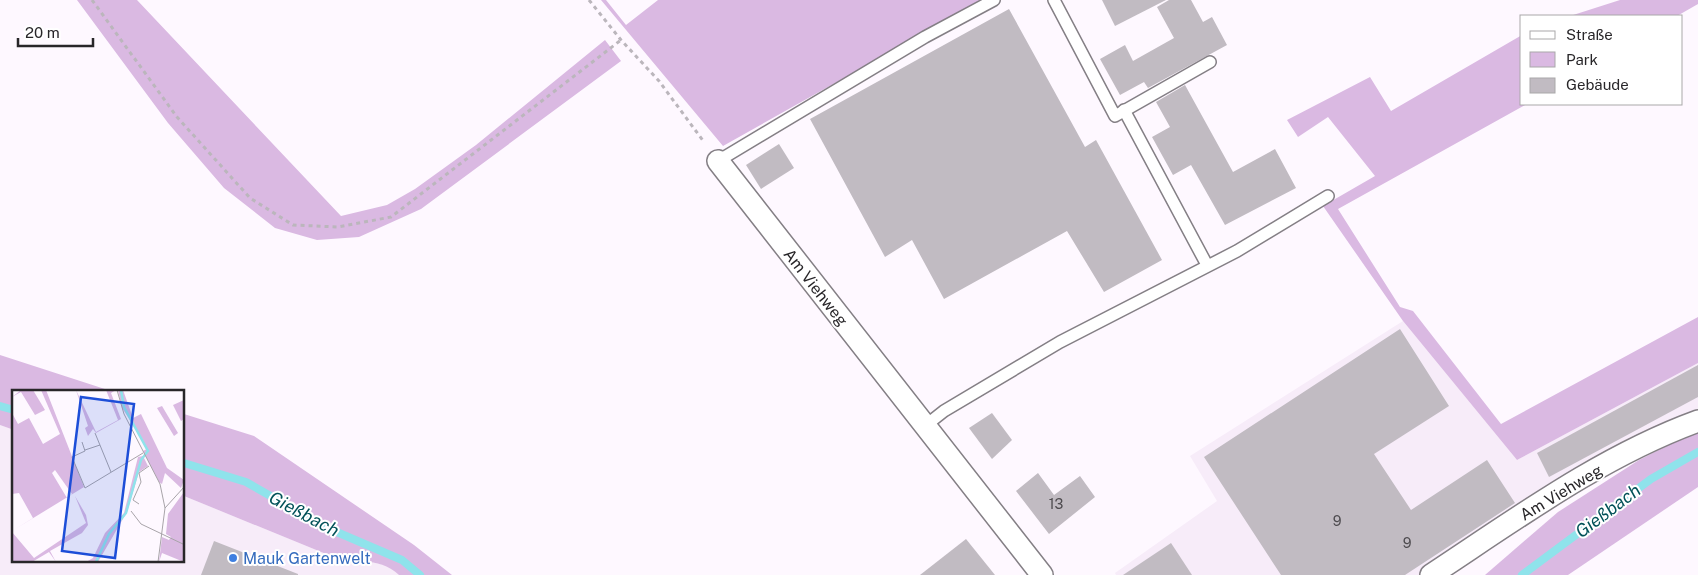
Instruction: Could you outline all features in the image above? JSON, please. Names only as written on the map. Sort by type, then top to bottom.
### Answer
[{"type":"street","name":"Am Viehweg","points":[[718,161],[1042,575]]},
{"type":"street","name":"Am Viehweg","points":[[1431,575],[1569,485],[1669,432],[1698,421]]},
{"type":"lane","points":[[718,161],[917,42],[994,0]]},
{"type":"lane","points":[[1054,0],[1115,116],[1210,62]]},
{"type":"lane","points":[[1124,110],[1207,265]]},
{"type":"lane","points":[[925,426],[944,411],[1060,342],[1207,265],[1238,251],[1328,196]]},
{"type":"path","points":[[92,0],[177,117],[250,198],[293,225],[338,227],[391,217],[621,40]]},
{"type":"path","points":[[590,0],[621,40],[659,81],[718,161]]},
{"type":"shaded area","points":[[1403,321],[1517,460],[1698,363],[1698,412],[1444,575],[1116,575],[1115,573],[1217,501],[1190,456]]},
{"type":"shaded area","points":[[0,425],[12,429],[12,562],[185,562],[185,496],[348,563],[366,561],[390,566],[399,575],[0,575]]},
{"type":"green space","points":[[77,0],[137,0],[341,216],[387,205],[415,189],[476,145],[605,40],[621,61],[421,209],[359,237],[317,240],[275,228],[224,188],[168,123]]},
{"type":"green space","points":[[601,0],[606,0],[626,25],[658,0],[983,0],[723,146]]},
{"type":"green space","points":[[1620,0],[1698,0],[1698,4],[1679,15],[1573,15]]},
{"type":"green space","points":[[1520,36],[1520,105],[1525,105],[1338,209],[1400,307],[1413,311],[1501,424],[1698,317],[1698,363],[1517,460],[1403,321],[1323,206],[1375,176],[1328,117],[1298,137],[1287,120],[1370,77],[1391,111]]},
{"type":"green space","points":[[0,355],[108,390],[12,390],[12,429],[0,425]]},
{"type":"green space","points":[[185,414],[254,436],[414,545],[452,575],[399,575],[388,567],[375,563],[348,563],[185,496]]},
{"type":"green space","points":[[1698,430],[1698,487],[1568,575],[1485,575],[1558,512],[1639,460]]},
{"type":"building","points":[[1102,0],[1166,0],[1115,26]]},
{"type":"building","points":[[1169,0],[1191,0],[1203,22],[1212,17],[1227,45],[1148,88],[1144,82],[1120,95],[1100,59],[1125,45],[1133,61],[1174,38],[1157,7]]},
{"type":"building","points":[[1009,9],[1085,147],[1096,140],[1162,260],[1104,292],[1067,231],[944,299],[912,240],[885,257],[810,119]]},
{"type":"building","points":[[1185,85],[1233,172],[1275,149],[1296,188],[1225,225],[1191,165],[1173,175],[1152,137],[1170,127],[1156,102]]},
{"type":"building","points":[[779,144],[794,168],[761,189],[746,165]]},
{"type":"building","points":[[1400,329],[1449,406],[1374,454],[1411,510],[1487,460],[1515,503],[1405,575],[1281,575],[1204,457]]},
{"type":"building","points":[[1698,365],[1698,397],[1549,477],[1537,453]]},
{"type":"building","points":[[992,413],[1012,440],[992,459],[969,428]]},
{"type":"building","points":[[1038,473],[1054,495],[1080,476],[1095,497],[1049,534],[1016,491]]},
{"type":"building","points":[[966,539],[995,575],[920,575]]},
{"type":"building","name":"Mauk Gartenwelt","points":[[214,541],[298,574],[298,575],[201,575]]},
{"type":"building","points":[[1171,543],[1192,575],[1123,575]]},
{"type":"waterway","name":"Gießbach","points":[[0,406],[12,409]]},
{"type":"waterway","name":"Gießbach","points":[[1522,575],[1651,479],[1698,452]]},
{"type":"waterway","name":"Gießbach","points":[[185,463],[246,482],[325,527],[402,560],[420,575]]},
{"type":"place","name":"Mauk Gartenwelt","points":[[233,558]]}]
